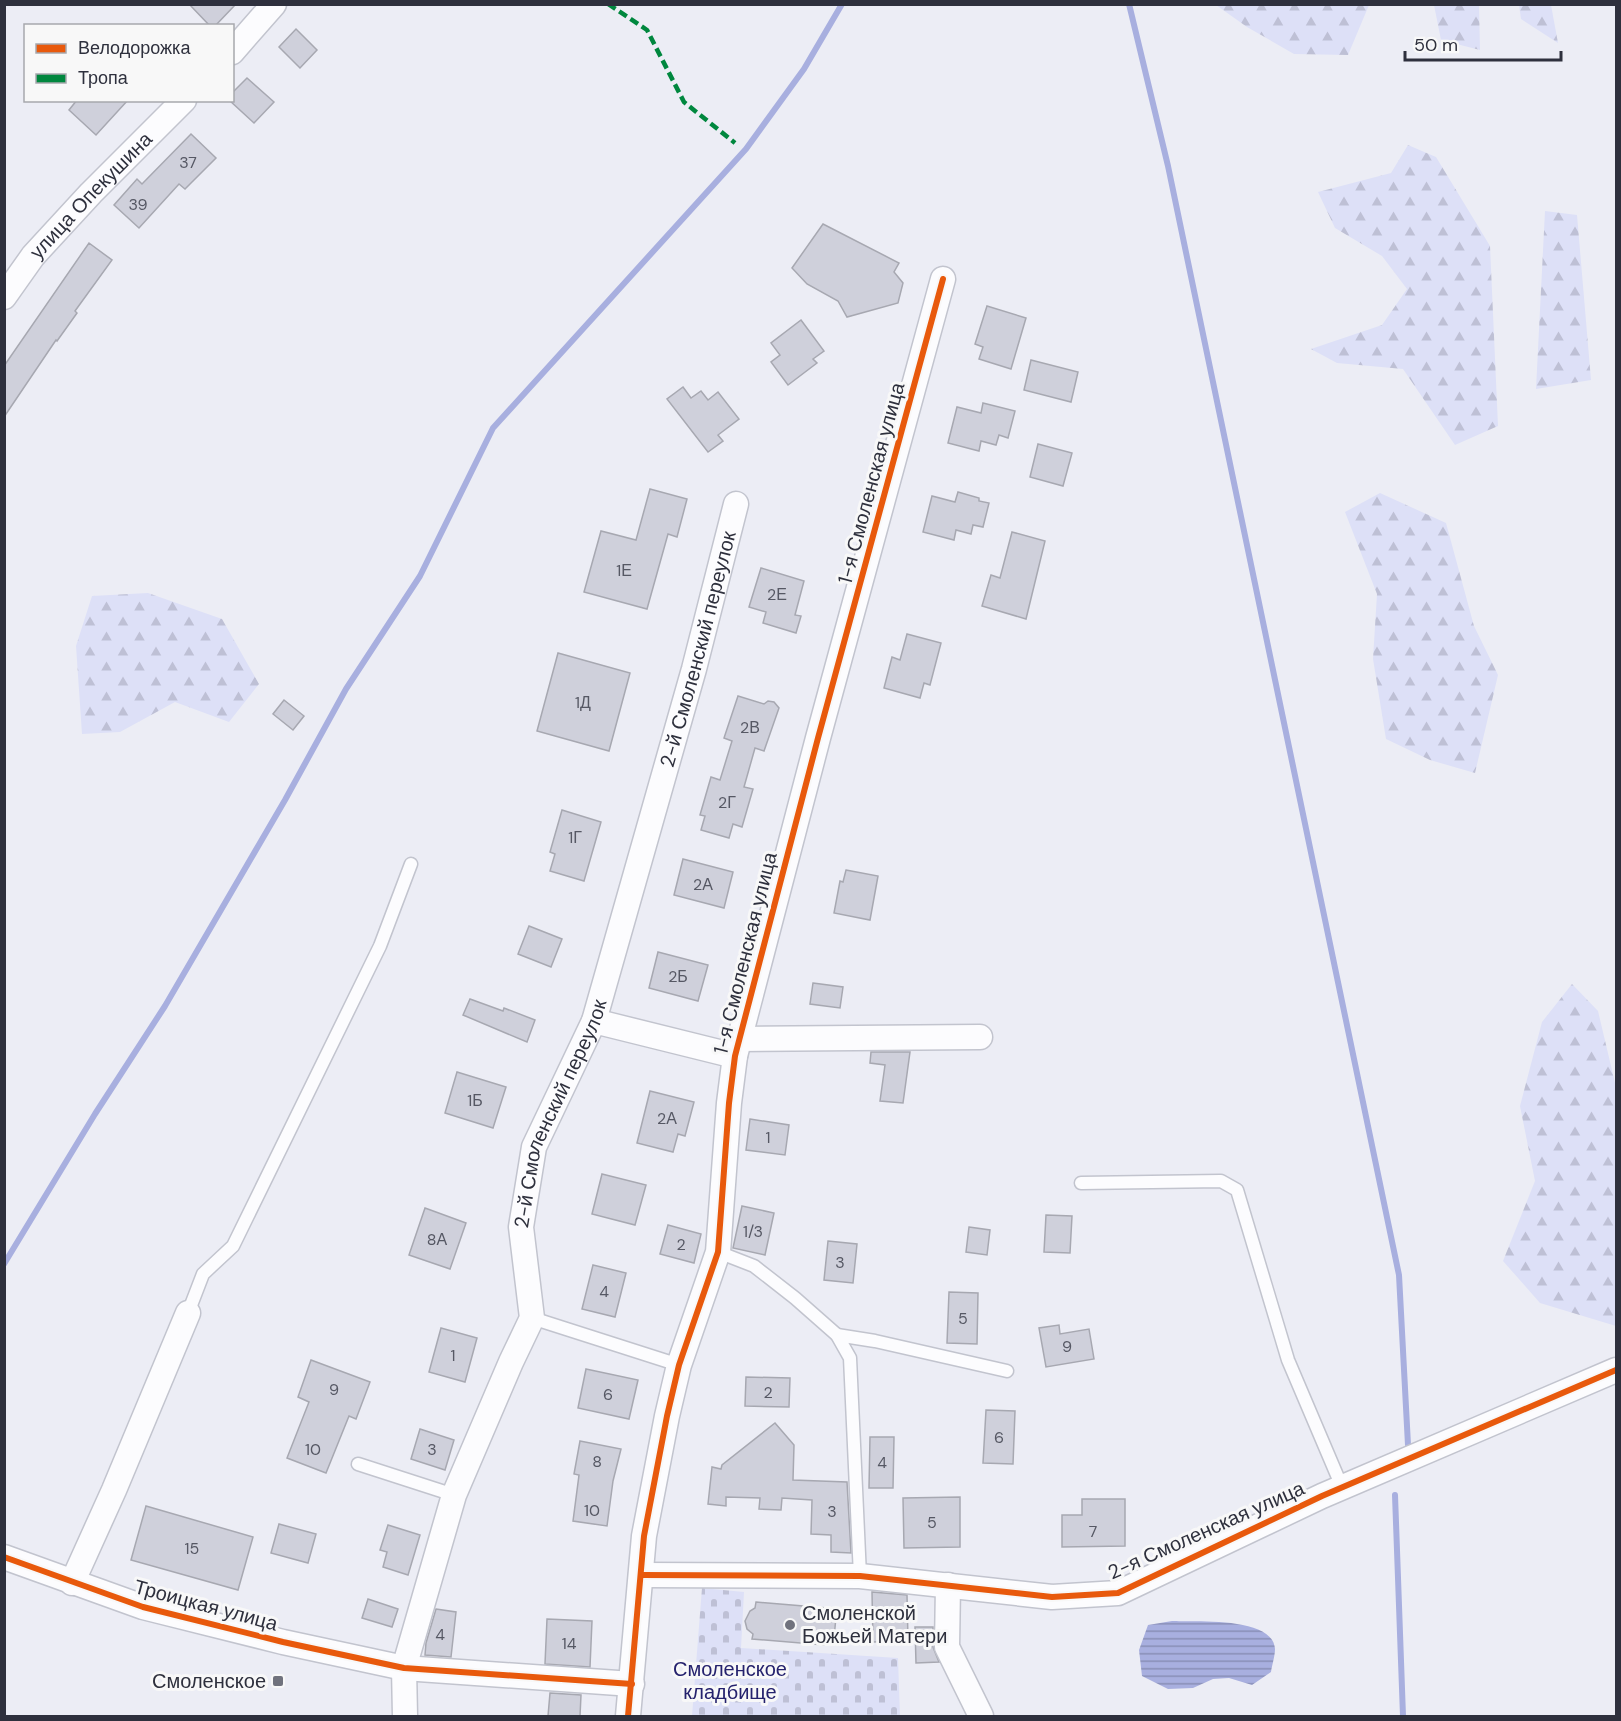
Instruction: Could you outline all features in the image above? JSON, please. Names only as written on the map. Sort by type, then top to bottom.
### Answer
[{"type":"street","points":[[234,50],[274,4]]},
{"type":"street","name":"улица Опекушина","points":[[4,297],[33,256],[91,193],[182,102]]},
{"type":"street","name":"1-я Смоленская улица","points":[[628,1716],[644,1536],[667,1416],[680,1365],[718,1252],[729,1103],[737,1047],[815,749],[944,279]]},
{"type":"street","name":"2-й Смоленский переулок","points":[[532,1318],[521,1227],[534,1147],[594,1021],[694,669],[736,504]]},
{"type":"street","points":[[594,1021],[737,1047],[980,1037]]},
{"type":"street","points":[[72,1583],[114,1490],[188,1313]]},
{"type":"street","points":[[405,1716],[404,1668],[454,1495],[532,1318]]},
{"type":"street","name":"2-я Смоленская улица","points":[[641,1575],[860,1576],[1052,1597],[1118,1593],[1342,1487],[1617,1370]]},
{"type":"street","name":"Троицкая улица","points":[[4,1557],[143,1607],[283,1642],[404,1668]]},
{"type":"street","points":[[948,1585],[947,1647],[981,1716]]},
{"type":"street","points":[[404,1668],[632,1684]]},
{"type":"lane","points":[[188,1313],[203,1274],[233,1246],[380,946],[411,864]]},
{"type":"lane","points":[[1081,1183],[1221,1181],[1237,1190],[1288,1360],[1342,1487]]},
{"type":"lane","points":[[718,1252],[754,1266],[837,1335],[850,1358],[860,1576]]},
{"type":"lane","points":[[532,1318],[680,1365]]},
{"type":"lane","points":[[837,1335],[875,1341],[1007,1371]]},
{"type":"lane","points":[[358,1464],[454,1495]]},
{"type":"green space","points":[[1216,5],[1369,5],[1348,55],[1294,54],[1247,27]]},
{"type":"green space","points":[[1434,5],[1479,5],[1480,50],[1441,40]]},
{"type":"green space","points":[[1519,5],[1551,5],[1558,43],[1521,19]]},
{"type":"green space","points":[[1408,145],[1436,157],[1490,246],[1498,426],[1455,445],[1403,369],[1337,363],[1311,349],[1382,325],[1407,289],[1382,256],[1335,228],[1318,192],[1391,173]]},
{"type":"green space","points":[[1545,211],[1577,215],[1591,380],[1536,389]]},
{"type":"green space","points":[[1380,493],[1446,523],[1474,626],[1498,675],[1475,773],[1430,760],[1386,739],[1373,659],[1377,594],[1345,512]]},
{"type":"green space","points":[[148,593],[222,619],[259,684],[229,722],[175,702],[120,732],[82,734],[76,646],[92,596]]},
{"type":"green space","points":[[1572,984],[1598,1011],[1616,1087],[1616,1326],[1540,1303],[1503,1261],[1535,1181],[1520,1106],[1542,1022]]},
{"type":"green space","name":"Смоленское кладбище","points":[[702,1588],[744,1592],[741,1648],[898,1658],[900,1716],[692,1716]]},
{"type":"water","points":[[1172,1621],[1231,1623],[1261,1631],[1271,1638],[1275,1649],[1271,1672],[1252,1685],[1229,1678],[1213,1679],[1193,1688],[1168,1689],[1142,1676],[1139,1650],[1148,1625]]},
{"type":"building","points":[[189,4],[236,4],[217,24],[208,24]]},
{"type":"building","points":[[296,29],[317,50],[300,68],[279,47]]},
{"type":"building","points":[[247,78],[274,102],[254,123],[231,102],[234,102],[234,91]]},
{"type":"building","points":[[75,102],[126,102],[96,135],[69,110]]},
{"type":"building","points":[[191,134],[216,158],[185,189],[179,184],[139,228],[114,205],[137,179],[142,184]]},
{"type":"building","points":[[823,224],[899,263],[894,272],[903,283],[898,303],[847,317],[838,301],[807,284],[792,268]]},
{"type":"building","points":[[89,243],[112,260],[4,417],[4,366]]},
{"type":"building","points":[[987,306],[1026,318],[1011,369],[979,359],[983,347],[975,344]]},
{"type":"building","points":[[801,320],[824,351],[813,359],[817,363],[788,385],[771,362],[780,355],[771,343]]},
{"type":"building","points":[[1031,360],[1078,372],[1071,402],[1024,390]]},
{"type":"building","points":[[683,387],[691,398],[701,391],[708,400],[718,392],[739,419],[718,435],[723,441],[708,452],[667,399]]},
{"type":"building","points":[[983,403],[1015,411],[1008,438],[999,435],[996,445],[981,441],[979,451],[948,443],[957,407],[981,413]]},
{"type":"building","points":[[1038,444],[1072,453],[1063,486],[1030,477]]},
{"type":"building","points":[[650,489],[687,499],[677,537],[668,534],[647,609],[584,592],[601,531],[636,540]]},
{"type":"building","points":[[958,492],[989,503],[983,527],[973,525],[971,534],[956,530],[954,540],[923,532],[932,496],[955,502]]},
{"type":"building","points":[[1012,532],[1045,541],[1026,619],[982,606],[991,575],[1000,578]]},
{"type":"building","points":[[761,568],[804,581],[795,615],[801,616],[796,633],[763,623],[766,612],[749,607]]},
{"type":"building","points":[[907,634],[941,643],[930,685],[924,683],[920,698],[884,688],[892,657],[900,660]]},
{"type":"building","points":[[558,653],[630,673],[609,751],[537,731]]},
{"type":"building","points":[[738,696],[764,704],[768,701],[774,702],[779,708],[764,751],[755,748],[744,787],[753,789],[742,827],[733,824],[729,838],[701,830],[705,816],[700,815],[711,777],[720,780],[732,741],[724,738]]},
{"type":"building","points":[[284,700],[304,716],[293,730],[273,714]]},
{"type":"building","points":[[562,810],[601,822],[584,881],[550,871],[555,854],[550,852]]},
{"type":"building","points":[[683,859],[733,872],[724,908],[674,895]]},
{"type":"building","points":[[846,870],[878,876],[870,920],[834,913],[840,881],[843,882]]},
{"type":"building","points":[[529,926],[562,939],[551,967],[518,954]]},
{"type":"building","points":[[658,952],[708,965],[698,1001],[649,988]]},
{"type":"building","points":[[813,983],[843,987],[840,1008],[810,1004]]},
{"type":"building","points":[[470,999],[503,1011],[504,1008],[535,1020],[527,1042],[463,1015]]},
{"type":"building","points":[[871,1052],[910,1052],[903,1103],[880,1101],[885,1065],[870,1063]]},
{"type":"building","points":[[457,1072],[506,1087],[493,1128],[445,1113]]},
{"type":"building","points":[[650,1091],[694,1102],[685,1136],[678,1134],[673,1152],[637,1143]]},
{"type":"building","points":[[750,1119],[789,1125],[785,1155],[746,1150]]},
{"type":"building","points":[[602,1174],[646,1185],[635,1225],[592,1214]]},
{"type":"building","points":[[742,1206],[774,1213],[765,1255],[733,1248]]},
{"type":"building","points":[[425,1208],[466,1223],[450,1269],[409,1255]]},
{"type":"building","points":[[1046,1215],[1072,1216],[1070,1253],[1044,1252]]},
{"type":"building","points":[[668,1225],[701,1234],[694,1263],[660,1254]]},
{"type":"building","points":[[969,1227],[990,1230],[987,1255],[966,1252]]},
{"type":"building","points":[[828,1241],[857,1244],[853,1283],[824,1280]]},
{"type":"building","points":[[593,1265],[626,1273],[615,1317],[582,1309]]},
{"type":"building","points":[[949,1292],[978,1293],[977,1344],[947,1343]]},
{"type":"building","points":[[1059,1325],[1060,1334],[1089,1329],[1094,1359],[1046,1367],[1039,1328]]},
{"type":"building","points":[[441,1328],[477,1338],[465,1382],[429,1372]]},
{"type":"building","points":[[311,1360],[370,1382],[356,1419],[349,1416],[326,1473],[287,1458],[309,1402],[298,1397]]},
{"type":"building","points":[[586,1369],[638,1380],[629,1419],[578,1408]]},
{"type":"building","points":[[746,1377],[790,1378],[789,1407],[745,1406]]},
{"type":"building","points":[[986,1410],[1015,1411],[1013,1464],[983,1463]]},
{"type":"building","points":[[775,1423],[794,1445],[793,1480],[847,1482],[851,1553],[831,1552],[831,1535],[811,1534],[812,1500],[782,1498],[781,1510],[759,1509],[760,1498],[726,1497],[726,1506],[708,1504],[712,1467],[721,1469],[722,1465]]},
{"type":"building","points":[[420,1429],[454,1440],[445,1470],[411,1459]]},
{"type":"building","points":[[870,1437],[894,1437],[893,1488],[869,1488]]},
{"type":"building","points":[[580,1441],[621,1449],[613,1481],[607,1526],[573,1521],[579,1475],[574,1474]]},
{"type":"building","points":[[960,1497],[960,1547],[904,1548],[903,1498]]},
{"type":"building","points":[[1082,1499],[1125,1499],[1125,1546],[1062,1547],[1062,1515],[1082,1515]]},
{"type":"building","points":[[146,1506],[253,1537],[238,1590],[131,1560]]},
{"type":"building","points":[[279,1524],[316,1534],[308,1563],[271,1553]]},
{"type":"building","points":[[388,1525],[420,1535],[408,1575],[383,1567],[387,1552],[380,1550]]},
{"type":"building","points":[[872,1592],[907,1595],[908,1641],[873,1642]]},
{"type":"building","points":[[368,1599],[398,1609],[392,1627],[362,1618]]},
{"type":"building","name":"Смоленской Божьей Матери","points":[[756,1602],[827,1608],[826,1617],[836,1617],[834,1638],[824,1637],[824,1645],[752,1639],[753,1634],[747,1629],[745,1621],[750,1611],[755,1608]]},
{"type":"building","points":[[436,1609],[456,1612],[451,1657],[425,1655],[426,1643]]},
{"type":"building","points":[[547,1619],[592,1621],[590,1667],[545,1664]]},
{"type":"building","points":[[915,1627],[933,1627],[933,1647],[939,1662],[916,1663]]},
{"type":"building","points":[[550,1693],[581,1695],[580,1716],[548,1716]]},
{"type":"waterway","points":[[4,1264],[95,1114],[165,1006],[285,800],[346,689],[420,576],[493,428],[746,149],[804,69],[842,4]]},
{"type":"waterway","points":[[1129,4],[1168,166],[1399,1275],[1408,1445]]},
{"type":"waterway","points":[[1395,1495],[1403,1716]]},
{"type":"marked path","points":[[608,4],[647,30],[684,102],[735,143]]},
{"type":"cycle path","points":[[628,1716],[644,1536],[667,1416],[679,1365],[718,1252],[729,1103],[735,1056],[818,738],[943,279]]},
{"type":"cycle path","points":[[641,1575],[860,1576],[1052,1597],[1118,1593],[1322,1496],[1616,1370]]},
{"type":"cycle path","points":[[4,1557],[143,1607],[283,1642],[404,1668],[632,1684]]},
{"type":"place","name":"Смоленской Божьей Матери","points":[[790,1625]]},
{"type":"place","name":"Смоленское","points":[[278,1681]]}]
